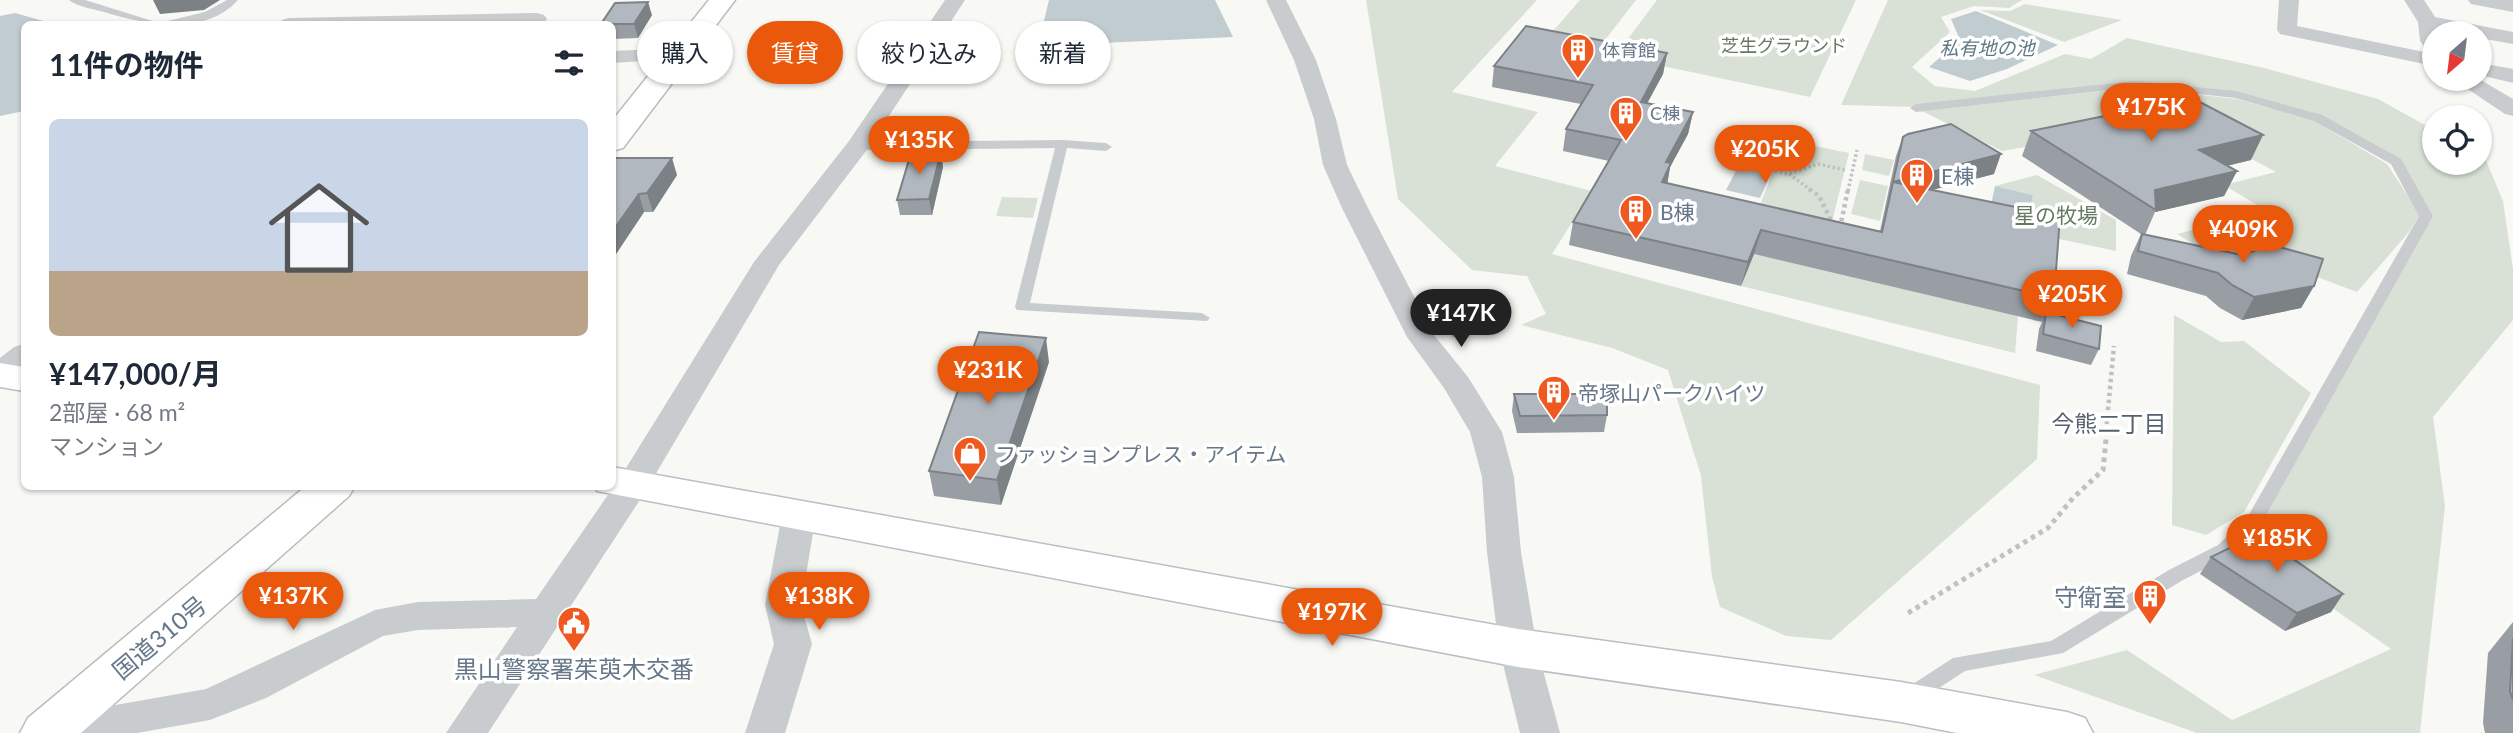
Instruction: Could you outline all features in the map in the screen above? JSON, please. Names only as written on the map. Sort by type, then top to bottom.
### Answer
[{"type":"main road","points":[[706,21],[722,0]]},
{"type":"main road","points":[[616,137],[657,84]]},
{"type":"main road","points":[[0,374],[21,378]]},
{"type":"main road","points":[[623,483],[1518,648],[1901,702],[2067,733]]},
{"type":"main road","name":"国道310号","points":[[47,733],[329,490]]},
{"type":"street","points":[[466,733],[546,613],[623,483],[767,262],[858,146],[955,0]]},
{"type":"street","points":[[1276,0],[1305,61],[1325,119],[1335,165],[1355,208],[1421,337],[1457,384],[1486,432],[1498,477],[1504,552],[1518,648],[1540,733]]},
{"type":"street","points":[[2290,0],[2287,30],[2422,58]]},
{"type":"street","points":[[2414,0],[2427,21]]},
{"type":"street","points":[[2478,0],[2513,6]]},
{"type":"street","points":[[460,21],[538,18]]},
{"type":"street","points":[[2492,34],[2513,38]]},
{"type":"street","points":[[616,57],[637,56]]},
{"type":"street","points":[[2492,72],[2513,76]]},
{"type":"street","points":[[2484,91],[2513,109]]},
{"type":"street","points":[[0,374],[21,356]]},
{"type":"street","points":[[765,733],[793,644],[783,605],[799,514]]},
{"type":"street","points":[[47,733],[211,704],[252,687],[376,624],[418,616],[546,613]]},
{"type":"lane","points":[[74,0],[144,21]]},
{"type":"lane","points":[[184,21],[198,19],[225,7],[233,0]]},
{"type":"lane","points":[[1901,702],[1960,664],[2056,648],[2176,575],[2225,550],[2254,522],[2426,216],[2396,162],[2318,118],[2236,95],[2135,84],[1916,108]]},
{"type":"lane","points":[[858,146],[1062,144],[1106,147]]},
{"type":"lane","points":[[1062,144],[1022,307],[1202,318]]},
{"type":"path","points":[[1850,231],[1840,229],[1857,150]]},
{"type":"path","points":[[1793,152],[1807,156],[1808,162],[1799,163],[1788,160],[1785,156],[1793,152]]},
{"type":"path","points":[[1788,174],[1818,164],[1845,170]]},
{"type":"path","points":[[1770,170],[1788,174],[1819,196],[1832,222]]},
{"type":"path","points":[[1469,331],[1512,316]]},
{"type":"path","points":[[1908,613],[2048,528],[2073,498],[2103,470],[2114,346]]},
{"type":"green space","points":[[1366,0],[1537,0],[1452,92],[1538,112],[1495,166],[1592,191],[1552,254],[2040,385],[2037,459],[1831,640],[1786,636],[1720,607],[1712,577],[1701,476],[1668,370],[1612,348],[1521,325],[1546,314],[1527,276],[1472,270],[1398,199]]},
{"type":"green space","points":[[1580,0],[1636,0],[1598,49],[1547,38]]},
{"type":"green space","name":"芝生グラウンド","points":[[1657,0],[1856,0],[1810,97],[1615,56]]},
{"type":"green space","points":[[1888,0],[2022,0],[2009,8],[1974,6],[1941,17],[1950,32],[1912,67],[1935,86],[1975,91],[2065,54],[2091,59],[2127,38],[2264,68],[2378,99],[2422,123],[2422,175],[2492,175],[2503,201],[2513,269],[2513,320],[2433,417],[2445,506],[2420,733],[2197,733],[2034,675],[2127,650],[2232,720],[2391,649],[2244,546],[2426,217],[2396,162],[2318,118],[2236,95],[2135,84],[1917,107],[1841,105]]},
{"type":"green space","points":[[2025,4],[2122,20],[2064,42],[1980,10],[2010,11]]},
{"type":"green space","points":[[2136,87],[2236,99],[2313,120],[2387,164],[2420,214],[2409,232],[2357,292],[2283,264],[2221,262],[2177,234],[2267,211],[2224,185],[2276,172],[2162,111],[2114,132],[2002,151],[1922,111]]},
{"type":"green space","points":[[1785,140],[1849,153],[1830,230],[1757,213]]},
{"type":"green space","points":[[1865,154],[1894,160],[1889,176],[1862,170]]},
{"type":"green space","name":"星の牧場","points":[[2037,175],[2116,220],[2116,251],[2026,232],[2033,195],[1995,186]]},
{"type":"green space","points":[[1860,180],[1888,186],[1880,221],[1851,214]]},
{"type":"green space","points":[[1002,197],[1038,198],[1033,218],[996,216]]},
{"type":"green space","points":[[1754,254],[2018,316],[2015,353],[1741,286]]},
{"type":"green space","points":[[2174,315],[2221,342],[2244,341],[2311,393],[2244,512],[2206,535],[2172,525]]},
{"type":"water","points":[[1049,0],[1215,0],[1233,37],[1111,43],[1111,21],[1044,21]]},
{"type":"water","name":"私有地の池","points":[[1976,11],[2058,45],[2007,69],[1970,81],[1929,67],[1960,40],[1951,19]]},
{"type":"water","points":[[15,13],[43,21],[21,21],[21,112],[0,116],[0,16]]},
{"type":"water","points":[[1750,134],[1783,141],[1772,164],[1739,157]]},
{"type":"water","points":[[1739,165],[1772,172],[1760,198],[1726,190]]},
{"type":"water","points":[[1995,186],[2033,195],[2026,232],[1987,223]]},
{"type":"building","points":[[648,2],[634,24],[603,21],[615,3]]},
{"type":"building","points":[[1526,26],[1667,53],[1641,102],[1693,112],[1666,162],[1671,163],[1662,182],[1882,232],[1893,182],[2060,216],[2054,298],[1761,230],[1748,262],[1573,222],[1621,140],[1566,129],[1593,85],[1494,66]]},
{"type":"building","points":[[2173,88],[2263,135],[2199,150],[2237,171],[2155,190],[2156,210],[2031,131],[2149,107],[2129,96]]},
{"type":"building","points":[[1951,124],[2001,154],[1893,182],[1903,137]]},
{"type":"building","points":[[941,152],[929,199],[897,200],[911,153]]},
{"type":"building","points":[[616,158],[672,158],[647,193],[639,194],[616,226]]},
{"type":"building","points":[[2142,234],[2242,255],[2243,251],[2250,252],[2272,245],[2323,259],[2314,286],[2254,297],[2232,285],[2218,273],[2138,251]]},
{"type":"building","points":[[2046,312],[2101,326],[2099,349],[2043,334]]},
{"type":"building","points":[[979,332],[1046,338],[997,480],[929,471]]},
{"type":"building","points":[[1514,394],[1607,394],[1607,415],[1520,416]]},
{"type":"building","points":[[2258,534],[2343,594],[2297,613],[2211,557]]},
{"type":"building","points":[[2513,638],[2513,700],[2510,691]]},
{"type":"place","name":"体育館","points":[[1578,80]]},
{"type":"place","name":"C棟","points":[[1626,143]]},
{"type":"place","name":"E棟","points":[[1917,205]]},
{"type":"place","name":"B棟","points":[[1636,241]]},
{"type":"place","name":"帝塚山パークハイツ","points":[[1554,422]]},
{"type":"place","name":"ファッションプレス・アイテム","points":[[970,483]]},
{"type":"place","name":"守衛室","points":[[2150,626]]},
{"type":"place","name":"黒山警察署茱萸木交番","points":[[574,653]]},
{"type":"district","name":"今熊二丁目","points":[[2109,423]]}]
